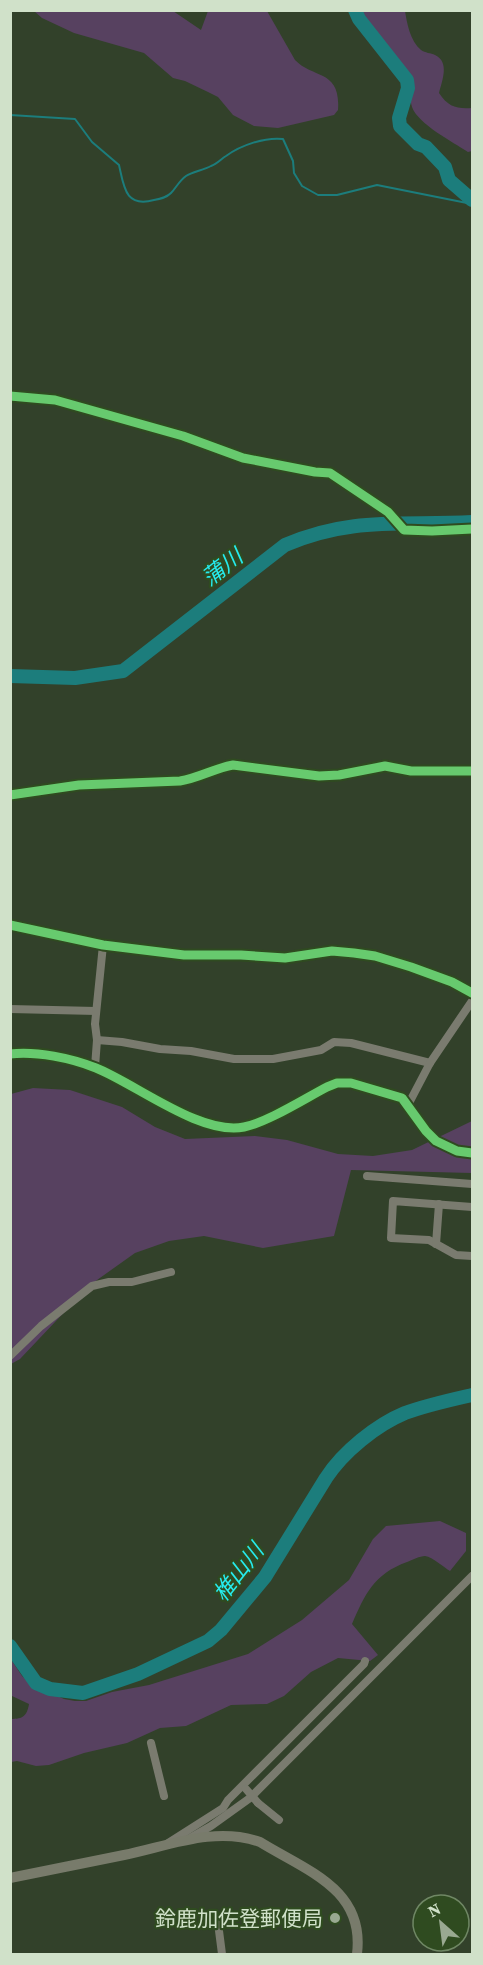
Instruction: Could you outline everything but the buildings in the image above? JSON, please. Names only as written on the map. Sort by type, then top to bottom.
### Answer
[{"type":"main road","points":[[10,1878],[185,1840],[217,1836],[250,1839],[260,1842],[332,1886],[340,1894],[354,1914],[359,1933],[357,1954]]},
{"type":"street","points":[[10,396],[55,400],[183,436],[243,458],[330,473],[388,512],[404,530],[472,529]]},
{"type":"street","points":[[10,795],[80,785],[180,781],[193,779],[221,767],[233,765],[319,776],[339,775],[386,766],[411,771],[472,771]]},
{"type":"street","points":[[10,925],[103,945],[184,956],[241,955],[285,958],[332,951],[375,956],[452,982],[472,993]]},
{"type":"street","points":[[95,1067],[97,1040],[95,1024],[103,945]]},
{"type":"street","points":[[408,1105],[430,1063],[472,1001]]},
{"type":"street","points":[[10,1009],[96,1011]]},
{"type":"street","points":[[97,1040],[191,1051],[234,1059],[273,1059],[321,1050],[338,1042],[351,1043],[430,1063]]},
{"type":"street","points":[[10,1054],[25,1053],[47,1056],[95,1067],[187,1115],[224,1127],[245,1127],[337,1083],[351,1083],[392,1093],[402,1098],[436,1141],[457,1151],[472,1153]]},
{"type":"street","points":[[367,1176],[472,1184]]},
{"type":"street","points":[[472,1207],[393,1201],[391,1238],[429,1240],[456,1255],[472,1256]]},
{"type":"street","points":[[436,1244],[439,1204]]},
{"type":"street","points":[[10,1356],[41,1326],[92,1286],[109,1282],[132,1282],[171,1272]]},
{"type":"street","points":[[185,1840],[211,1826],[250,1798],[472,1576]]},
{"type":"street","points":[[165,1846],[169,1841],[219,1811],[244,1788],[365,1661]]},
{"type":"street","points":[[151,1743],[164,1796]]},
{"type":"street","points":[[244,1788],[279,1820]]},
{"type":"street","points":[[218,1923],[222,1954]]},
{"type":"shaded area","points":[[34,11],[173,11],[201,30],[208,11],[267,11],[295,60],[330,81],[338,97],[338,110],[334,115],[278,128],[254,126],[233,115],[218,97],[185,81],[173,78],[144,53],[74,33],[42,18]]},
{"type":"shaded area","points":[[359,11],[405,11],[414,42],[423,51],[440,58],[442,62],[444,72],[439,93],[453,106],[472,108],[472,151],[468,152],[421,120],[411,104],[408,78],[372,33]]},
{"type":"shaded area","points":[[33,1088],[70,1090],[122,1107],[155,1127],[185,1139],[255,1136],[287,1140],[338,1154],[373,1156],[412,1150],[472,1121],[472,1173],[351,1170],[334,1236],[263,1248],[204,1236],[169,1241],[135,1253],[90,1285],[20,1359],[11,1364],[11,1094]]},
{"type":"shaded area","points":[[440,1521],[466,1533],[466,1551],[450,1571],[431,1558],[423,1556],[396,1567],[372,1586],[361,1603],[352,1624],[378,1655],[370,1661],[338,1658],[311,1672],[284,1696],[267,1704],[231,1705],[186,1726],[160,1728],[127,1743],[84,1753],[49,1765],[36,1766],[17,1761],[11,1762],[11,1719],[24,1716],[29,1704],[12,1696],[10,1658],[22,1676],[31,1684],[64,1699],[86,1701],[112,1692],[149,1685],[248,1654],[302,1620],[349,1580],[373,1539],[386,1526]]},
{"type":"waterway","points":[[355,10],[359,19],[407,80],[408,88],[399,118],[400,126],[418,144],[426,147],[445,167],[449,180],[472,200]]},
{"type":"waterway","points":[[10,115],[75,119],[92,142],[119,165],[127,194],[137,201],[144,202],[165,197],[181,180],[213,165],[246,145],[283,139],[293,161],[294,173],[302,186],[318,195],[337,195],[377,185],[472,204]]},
{"type":"waterway","name":"蒲川","points":[[10,676],[75,678],[123,671],[285,545],[309,536],[355,526],[378,524],[472,522]]},
{"type":"waterway","name":"椎山川","points":[[10,1646],[36,1683],[50,1689],[83,1693],[138,1674],[208,1641],[221,1630],[265,1577],[326,1478],[351,1449],[372,1432],[405,1413],[472,1395]]},
{"type":"cycle path","points":[[10,396],[55,400],[183,436],[243,458],[330,473],[388,512],[404,530],[472,529]]},
{"type":"cycle path","points":[[10,795],[79,785],[180,781],[233,765],[319,776],[339,775],[385,766],[411,771],[472,771]]},
{"type":"cycle path","points":[[10,925],[103,945],[184,955],[285,958],[332,951],[375,956],[452,982],[472,993]]},
{"type":"cycle path","points":[[10,1054],[42,1054],[86,1064],[112,1075],[189,1117],[227,1128],[254,1124],[327,1087],[337,1083],[351,1083],[402,1098],[436,1141],[457,1151],[472,1153]]},
{"type":"place","name":"鈴鹿加佐登郵便局","points":[[335,1918]]}]
